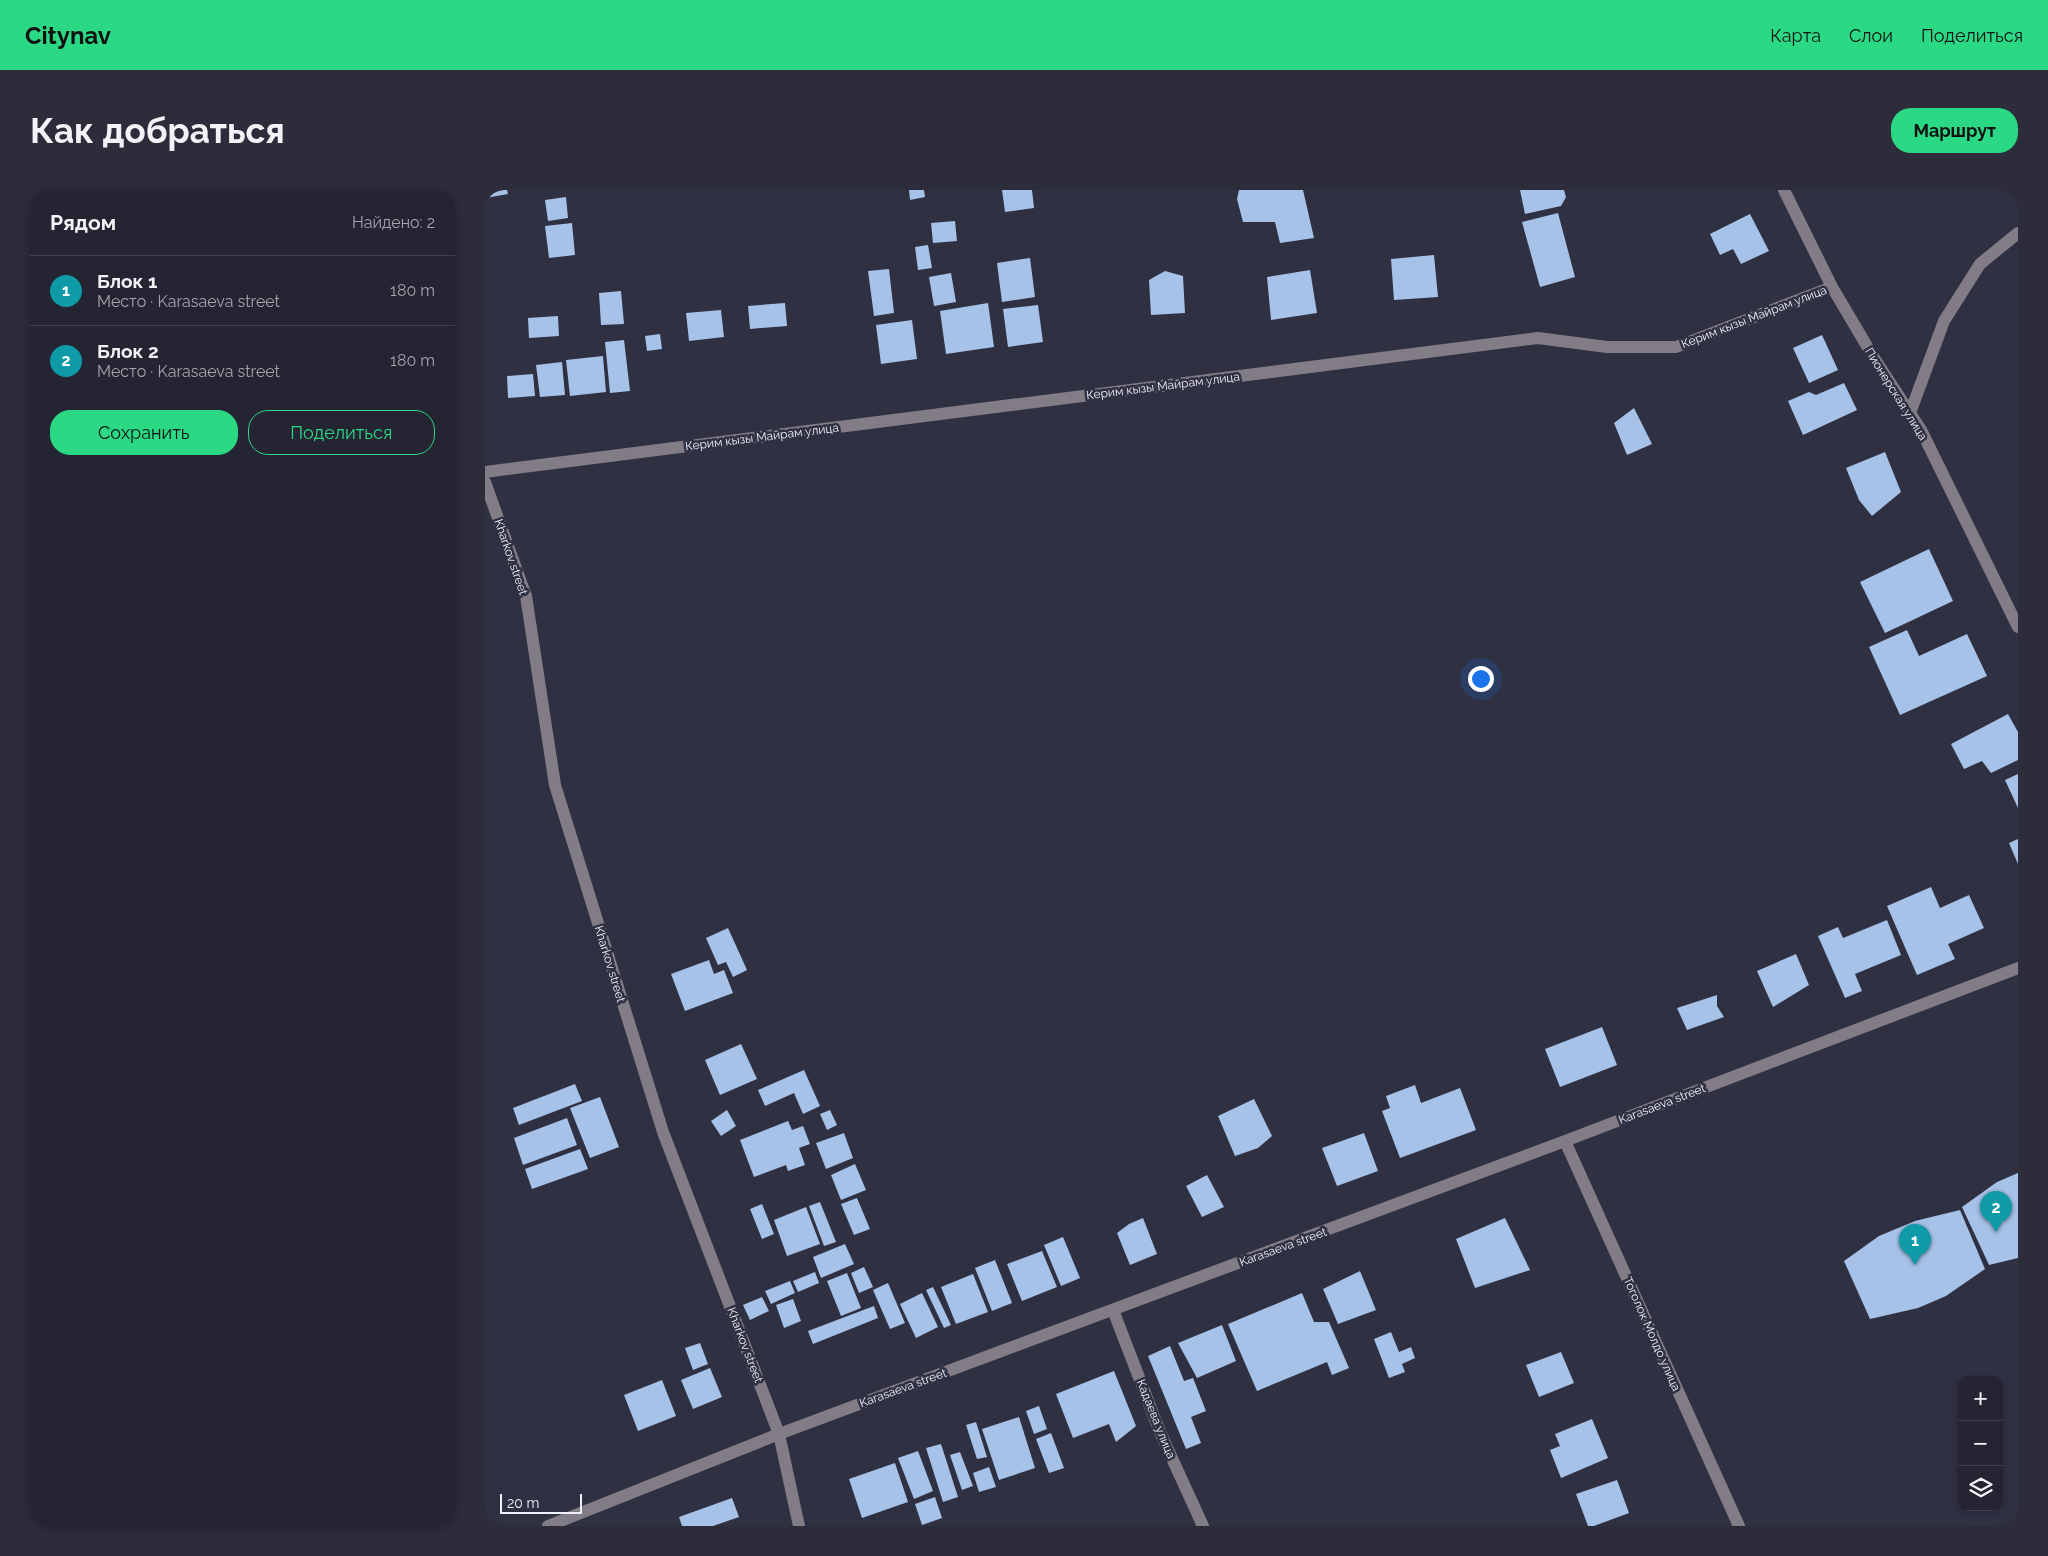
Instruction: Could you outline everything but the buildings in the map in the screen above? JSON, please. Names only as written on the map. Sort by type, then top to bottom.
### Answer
[{"type":"street","name":"Пионерская улица","points":[[1784,190],[1832,287],[1874,358],[1921,430],[2018,627]]},
{"type":"street","points":[[1910,413],[1943,321],[1980,264],[2018,232]]},
{"type":"street","name":"Керим кызы Майрам улица","points":[[485,472],[1538,338],[1607,348],[1676,348],[1832,287]]},
{"type":"street","name":"Kharkov street","points":[[485,482],[525,596],[555,784],[663,1132],[779,1434],[799,1526]]},
{"type":"street","name":"Karasaeva street","points":[[548,1526],[779,1434],[1565,1141],[2018,968]]},
{"type":"street","name":"Тоголок Молдо улица","points":[[1565,1141],[1739,1526]]},
{"type":"street","name":"Кадаева улица","points":[[1113,1310],[1160,1432],[1203,1526]]},
{"type":"place","name":"Блок 2","points":[[1996,1232]]},
{"type":"place","name":"Блок 1","points":[[1915,1265]]}]
